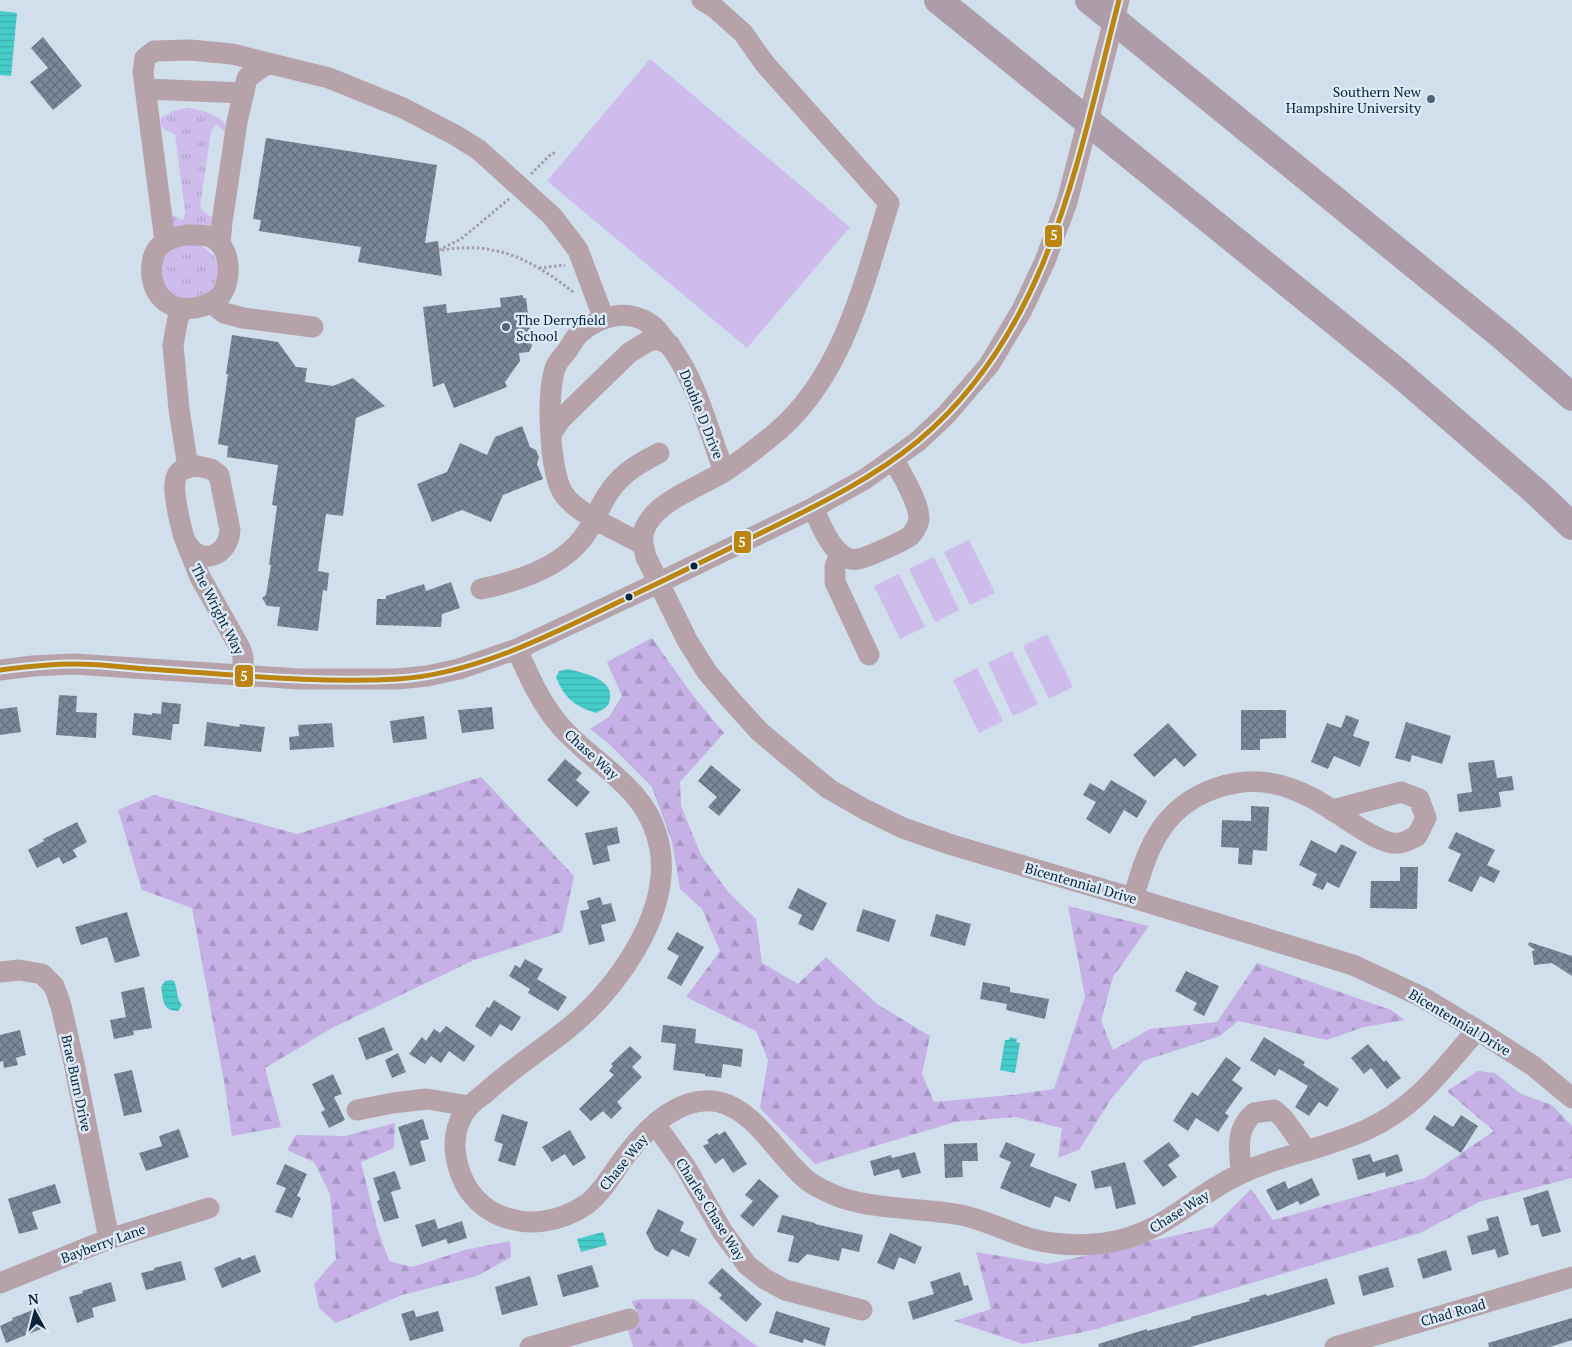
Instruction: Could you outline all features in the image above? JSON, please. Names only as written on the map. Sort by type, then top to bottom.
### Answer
[{"type":"highway","points":[[938,0],[1371,350],[1502,462],[1572,526]]},
{"type":"highway","points":[[1089,0],[1480,318],[1572,397]]},
{"type":"street","points":[[702,0],[715,8],[743,33],[765,64],[889,204],[852,318],[827,370],[808,399],[781,428],[749,455],[724,472]]},
{"type":"street","points":[[0,670],[74,664],[243,676],[397,679],[427,676],[459,669],[517,649],[813,508],[865,479],[917,442],[946,414],[972,386],[1003,344],[1022,310],[1045,262],[1067,202],[1119,0]]},
{"type":"street","points":[[165,241],[143,63],[145,58],[154,51],[190,50],[232,54],[329,78],[403,108],[455,135],[479,150],[552,216],[578,250],[604,319]]},
{"type":"street","points":[[220,244],[237,122],[248,78],[265,65],[272,64]]},
{"type":"street","points":[[145,89],[244,93]]},
{"type":"street","points":[[186,235],[203,235],[213,238],[220,244],[225,255],[228,276],[220,296],[212,303],[193,309],[173,306],[162,299],[152,281],[152,266],[157,248],[165,241],[186,235]]},
{"type":"street","points":[[212,303],[224,313],[243,318],[313,328]]},
{"type":"street","points":[[184,309],[178,318],[173,345],[179,410],[188,468],[214,470],[219,475],[227,513],[229,539],[212,586],[213,602]]},
{"type":"street","name":"Double D Drive","points":[[614,315],[633,316],[650,324],[670,345],[686,372],[724,472],[662,506],[653,514],[646,525],[642,544],[573,506],[563,494],[554,465],[550,389],[556,365],[579,333],[595,322],[614,315]]},
{"type":"street","points":[[552,432],[561,419],[629,353],[650,340],[660,340],[670,345]]},
{"type":"street","points":[[481,589],[516,579],[557,560],[581,540],[620,477],[630,469],[659,453]]},
{"type":"street","points":[[813,508],[833,546],[848,558],[858,559],[867,556],[909,536],[916,529],[919,520],[915,502],[894,460]]},
{"type":"street","name":"The Wright Way","points":[[188,468],[182,469],[176,477],[174,487],[186,542],[200,577],[240,648],[243,657],[243,676]]},
{"type":"street","name":"The Wright Way","points":[[186,542],[200,555],[211,556],[221,552],[229,539]]},
{"type":"street","points":[[642,544],[658,583]]},
{"type":"street","points":[[840,553],[835,567],[835,582],[868,655]]},
{"type":"street","name":"Bicentennial Drive","points":[[658,583],[687,640],[707,672],[759,731],[830,789],[864,810],[903,828],[952,845],[1353,965],[1422,997],[1477,1030],[1532,1064],[1572,1098]]},
{"type":"street","name":"Chase Way","points":[[517,649],[540,697],[552,715],[565,731],[625,784],[638,798],[656,833],[662,870],[660,890],[648,926],[630,959],[606,992],[568,1028],[502,1077],[469,1106],[461,1117],[455,1134],[455,1152],[459,1170],[467,1188],[480,1203],[496,1214],[514,1221],[533,1222],[552,1220],[570,1214],[586,1204],[599,1192],[631,1149],[655,1124],[679,1106],[698,1101],[720,1102],[739,1110],[767,1136],[791,1165],[811,1184],[842,1198],[936,1210],[970,1217],[1032,1238],[1060,1243],[1107,1243],[1144,1233],[1162,1224],[1222,1183],[1241,1173],[1367,1130],[1401,1110],[1418,1097],[1477,1030]]},
{"type":"street","points":[[1133,898],[1143,867],[1158,834],[1182,806],[1198,795],[1234,784],[1254,782],[1273,784],[1292,789],[1333,810]]},
{"type":"street","name":"Brae Burn Drive","points":[[0,972],[19,970],[42,974],[54,986],[61,1006],[74,1063],[109,1239]]},
{"type":"street","points":[[357,1110],[427,1099],[469,1106]]},
{"type":"street","points":[[1241,1173],[1240,1133],[1242,1127],[1254,1113],[1274,1110],[1283,1118],[1307,1150]]},
{"type":"street","name":"Charles Chase Way","points":[[655,1124],[685,1166],[722,1231],[746,1265],[765,1279],[785,1290],[862,1310]]},
{"type":"street","name":"Bayberry Lane","points":[[0,1283],[109,1239],[208,1208]]},
{"type":"street","name":"Chad Road","points":[[1335,1347],[1572,1277]]},
{"type":"street","points":[[530,1347],[628,1318]]},
{"type":"path","points":[[557,156],[553,154],[549,156],[493,214],[461,239],[439,250],[473,248],[493,250],[525,261],[538,268],[576,295]]},
{"type":"green space","points":[[650,59],[850,227],[747,348],[547,181]]},
{"type":"green space","points":[[187,108],[210,113],[228,127],[226,133],[217,124],[211,131],[200,206],[204,212],[213,218],[213,225],[173,230],[172,215],[183,220],[185,212],[175,134],[164,129],[160,121],[161,118],[171,112]]},
{"type":"green space","points":[[190,241],[212,254],[218,266],[218,274],[211,291],[190,302],[163,290],[160,262],[165,254]]},
{"type":"green space","points":[[969,540],[995,593],[970,605],[944,552]]},
{"type":"green space","points":[[934,557],[959,610],[935,622],[909,569]]},
{"type":"green space","points":[[899,574],[925,627],[900,639],[874,586]]},
{"type":"green space","points":[[1047,634],[1073,687],[1049,699],[1023,646]]},
{"type":"green space","points":[[652,638],[691,693],[724,733],[680,782],[681,806],[701,855],[729,893],[756,919],[762,963],[798,984],[826,957],[877,1004],[930,1036],[922,1074],[934,1102],[1054,1089],[1085,997],[1068,906],[1149,926],[1113,977],[1101,1021],[1113,1050],[1150,1029],[1217,1022],[1257,963],[1391,1010],[1405,1020],[1364,1027],[1327,1040],[1238,1021],[1220,1036],[1143,1061],[1111,1099],[1079,1150],[1058,1158],[1062,1128],[1015,1117],[955,1122],[815,1164],[760,1108],[768,1060],[756,1031],[686,997],[720,951],[702,909],[680,889],[672,842],[652,787],[608,743],[590,729],[609,717],[622,696],[607,662]]},
{"type":"green space","points":[[1012,651],[1038,704],[1013,716],[988,663]]},
{"type":"green space","points":[[977,668],[1003,721],[979,733],[953,680]]},
{"type":"green space","points":[[481,777],[574,876],[562,932],[474,960],[332,1028],[265,1068],[281,1127],[232,1136],[225,1087],[192,908],[142,890],[118,810],[154,795],[297,834]]},
{"type":"green space","points":[[1478,1071],[1495,1073],[1521,1094],[1552,1105],[1572,1126],[1572,1178],[1479,1202],[1420,1233],[1093,1330],[1023,1344],[954,1321],[991,1309],[976,1252],[1048,1264],[1213,1227],[1251,1189],[1273,1220],[1425,1178],[1494,1131],[1447,1091]]},
{"type":"green space","points":[[395,1123],[394,1148],[361,1162],[377,1227],[389,1261],[412,1267],[465,1250],[510,1241],[511,1257],[477,1276],[402,1295],[336,1323],[319,1308],[314,1284],[336,1259],[330,1194],[314,1162],[287,1150],[296,1135],[345,1136]]},
{"type":"green space","points":[[641,1299],[694,1299],[758,1347],[633,1347],[628,1330],[639,1324],[638,1314],[631,1301]]},
{"type":"shaded area","points":[[0,11],[17,13],[11,76],[0,75]]},
{"type":"shaded area","points":[[568,669],[595,677],[606,685],[610,697],[606,707],[596,713],[582,708],[567,696],[556,677],[559,671]]},
{"type":"shaded area","points":[[165,981],[174,981],[182,1005],[178,1011],[166,1007],[163,1001],[161,987]]},
{"type":"shaded area","points":[[1010,1037],[1017,1039],[1016,1042],[1020,1043],[1015,1073],[1000,1070],[1005,1040],[1009,1040]]},
{"type":"shaded area","points":[[603,1232],[607,1245],[581,1252],[577,1239]]},
{"type":"building","points":[[43,37],[82,86],[53,110],[30,82],[48,68],[31,48]]},
{"type":"building","points":[[266,138],[437,165],[425,243],[438,241],[442,276],[358,262],[361,247],[259,231],[261,220],[253,219]]},
{"type":"building","points":[[523,295],[523,298],[526,298],[532,346],[529,352],[519,353],[520,361],[505,382],[507,387],[454,408],[444,383],[433,387],[423,307],[446,304],[447,313],[501,307],[500,298]]},
{"type":"building","name":"The Derryfield School","points":[[232,335],[278,342],[296,367],[307,368],[305,382],[333,386],[353,378],[385,406],[356,418],[343,516],[326,514],[318,571],[329,573],[327,591],[323,590],[318,631],[277,626],[280,607],[267,606],[262,598],[266,595],[271,565],[269,565],[277,506],[272,505],[278,465],[227,457],[228,446],[218,444]]},
{"type":"building","points":[[522,426],[530,447],[536,450],[539,457],[537,464],[543,479],[503,495],[491,522],[462,510],[432,522],[417,484],[447,472],[460,443],[487,455],[495,437]]},
{"type":"building","points":[[451,582],[460,608],[442,614],[441,627],[376,625],[377,599],[386,599],[386,596],[424,584],[426,591]]},
{"type":"building","points":[[59,695],[77,696],[76,712],[97,713],[96,738],[56,735]]},
{"type":"building","points":[[162,702],[181,704],[179,724],[173,724],[171,740],[132,735],[134,713],[161,714]]},
{"type":"building","points":[[17,707],[21,732],[0,735],[0,709]]},
{"type":"building","points":[[492,707],[494,729],[462,733],[458,710]]},
{"type":"building","points":[[1241,710],[1286,710],[1286,738],[1260,739],[1260,750],[1241,750]]},
{"type":"building","points":[[1346,715],[1359,720],[1353,736],[1370,742],[1360,767],[1334,756],[1328,769],[1311,762],[1327,723],[1341,728]]},
{"type":"building","points":[[424,716],[427,739],[393,743],[390,721]]},
{"type":"building","points":[[207,722],[239,727],[240,724],[265,727],[261,752],[204,746]]},
{"type":"building","points":[[1406,722],[1451,736],[1442,764],[1412,755],[1410,762],[1395,758]]},
{"type":"building","points":[[332,723],[334,747],[290,750],[289,737],[299,736],[298,725]]},
{"type":"building","points":[[1168,723],[1197,755],[1184,767],[1175,758],[1154,777],[1133,755]]},
{"type":"building","points":[[565,759],[582,773],[576,780],[590,792],[577,807],[547,780]]},
{"type":"building","points":[[1494,760],[1497,778],[1512,776],[1514,790],[1499,792],[1501,807],[1459,812],[1457,794],[1472,792],[1468,763]]},
{"type":"building","points":[[711,765],[741,790],[719,816],[708,807],[717,797],[698,781]]},
{"type":"building","points":[[1111,780],[1147,801],[1137,818],[1124,810],[1110,834],[1086,819],[1096,802],[1083,795],[1090,783],[1104,791]]},
{"type":"building","points":[[1251,806],[1269,807],[1267,851],[1253,850],[1252,865],[1238,864],[1239,848],[1221,847],[1222,820],[1251,821]]},
{"type":"building","points":[[77,822],[87,842],[73,850],[77,857],[63,864],[59,857],[37,868],[28,850],[44,841],[43,839]]},
{"type":"building","points":[[617,827],[620,843],[607,846],[610,861],[593,865],[585,833]]},
{"type":"building","points":[[1456,832],[1495,850],[1487,865],[1500,871],[1494,883],[1480,876],[1472,892],[1448,881],[1461,854],[1448,848]]},
{"type":"building","points":[[1311,840],[1336,853],[1341,844],[1357,852],[1339,888],[1327,882],[1323,890],[1312,885],[1317,874],[1299,865]]},
{"type":"building","points":[[1400,867],[1418,867],[1417,909],[1370,908],[1371,881],[1400,881]]},
{"type":"building","points":[[798,888],[827,903],[813,931],[798,924],[802,915],[788,908]]},
{"type":"building","points":[[600,897],[603,905],[611,903],[616,921],[601,925],[605,941],[589,945],[580,911],[589,909],[587,901]]},
{"type":"building","points":[[863,909],[896,920],[889,942],[856,931]]},
{"type":"building","points":[[127,912],[140,956],[115,963],[107,937],[81,945],[75,927]]},
{"type":"building","points":[[936,914],[971,924],[965,946],[930,936]]},
{"type":"building","points":[[677,932],[704,947],[681,986],[667,978],[679,956],[667,949]]},
{"type":"building","points":[[1529,942],[1572,956],[1572,976],[1552,963],[1534,965],[1532,951],[1535,950],[1528,945]]},
{"type":"building","points":[[525,959],[543,969],[537,979],[567,997],[558,1011],[528,993],[530,989],[509,976],[515,965],[520,968]]},
{"type":"building","points":[[1186,971],[1219,986],[1204,1016],[1193,1010],[1197,1003],[1175,991]]},
{"type":"building","points":[[983,982],[1010,987],[1010,992],[1049,999],[1045,1019],[1006,1010],[1007,1004],[980,999]]},
{"type":"building","points":[[144,987],[152,1028],[133,1031],[134,1035],[114,1039],[110,1020],[126,1017],[121,992]]},
{"type":"building","points":[[494,1000],[521,1017],[512,1031],[500,1024],[491,1037],[475,1026],[487,1007],[489,1008]]},
{"type":"building","points":[[663,1025],[696,1029],[695,1043],[743,1049],[741,1067],[723,1064],[721,1078],[673,1070],[676,1044],[661,1042]]},
{"type":"building","points":[[446,1026],[475,1046],[464,1062],[449,1051],[441,1063],[431,1056],[425,1064],[409,1054],[422,1037],[426,1041],[434,1029],[440,1033]]},
{"type":"building","points":[[384,1027],[393,1050],[366,1060],[358,1038]]},
{"type":"building","points":[[20,1030],[26,1055],[16,1058],[18,1065],[4,1068],[3,1061],[0,1062],[0,1035]]},
{"type":"building","points":[[1264,1037],[1305,1062],[1303,1065],[1339,1089],[1327,1107],[1319,1102],[1309,1116],[1295,1107],[1308,1086],[1279,1069],[1275,1076],[1250,1060]]},
{"type":"building","points":[[1368,1044],[1384,1062],[1386,1060],[1401,1078],[1387,1089],[1371,1068],[1364,1074],[1351,1058]]},
{"type":"building","points":[[630,1046],[642,1057],[632,1067],[642,1077],[617,1102],[622,1108],[611,1119],[603,1111],[591,1121],[579,1109],[614,1075],[609,1071],[613,1066],[611,1064]]},
{"type":"building","points":[[398,1053],[406,1072],[392,1078],[385,1060]]},
{"type":"building","points":[[1226,1057],[1241,1068],[1232,1080],[1243,1088],[1225,1113],[1229,1116],[1218,1132],[1196,1118],[1188,1131],[1173,1121],[1192,1092],[1198,1096]]},
{"type":"building","points":[[132,1070],[142,1112],[124,1116],[114,1074]]},
{"type":"building","points":[[333,1074],[342,1094],[334,1097],[345,1120],[329,1128],[321,1112],[325,1110],[312,1084]]},
{"type":"building","points":[[502,1114],[528,1122],[515,1166],[498,1161],[503,1144],[494,1141]]},
{"type":"building","points":[[1434,1115],[1453,1127],[1461,1115],[1478,1126],[1461,1153],[1425,1129]]},
{"type":"building","points":[[423,1119],[429,1139],[420,1141],[426,1161],[410,1166],[398,1127]]},
{"type":"building","points":[[179,1129],[189,1157],[146,1171],[139,1153],[162,1146],[159,1136]]},
{"type":"building","points":[[570,1130],[586,1158],[573,1166],[565,1154],[552,1162],[542,1147]]},
{"type":"building","points":[[725,1131],[747,1164],[733,1173],[723,1158],[715,1164],[703,1146],[709,1143],[707,1140],[717,1133],[719,1135]]},
{"type":"building","points":[[1006,1142],[1035,1154],[1030,1166],[1077,1184],[1070,1202],[1055,1196],[1050,1208],[1000,1188],[1011,1162],[999,1157]]},
{"type":"building","points":[[1169,1142],[1180,1156],[1168,1165],[1177,1177],[1163,1187],[1143,1161]]},
{"type":"building","points":[[977,1143],[978,1161],[962,1161],[963,1177],[945,1178],[944,1144]]},
{"type":"building","points":[[915,1152],[921,1173],[902,1178],[899,1169],[874,1176],[870,1161],[891,1155],[892,1158]]},
{"type":"building","points":[[1370,1154],[1373,1162],[1398,1154],[1403,1171],[1386,1177],[1385,1172],[1358,1180],[1352,1159]]},
{"type":"building","points":[[1125,1162],[1136,1204],[1116,1209],[1111,1186],[1095,1189],[1091,1171]]},
{"type":"building","points":[[285,1164],[307,1174],[297,1196],[301,1198],[292,1218],[275,1212],[286,1188],[276,1184]]},
{"type":"building","points":[[395,1171],[401,1189],[391,1192],[399,1218],[384,1222],[377,1201],[380,1200],[373,1178]]},
{"type":"building","points":[[1312,1178],[1320,1195],[1300,1205],[1298,1201],[1277,1211],[1266,1190],[1285,1181],[1288,1189]]},
{"type":"building","points":[[759,1179],[779,1196],[753,1227],[740,1216],[753,1201],[745,1195]]},
{"type":"building","points":[[55,1184],[61,1203],[32,1212],[38,1229],[19,1234],[8,1199]]},
{"type":"building","points":[[1548,1190],[1561,1232],[1542,1237],[1538,1224],[1531,1226],[1523,1198]]},
{"type":"building","points":[[658,1209],[684,1222],[680,1231],[697,1239],[689,1257],[672,1249],[668,1257],[655,1250],[646,1233]]},
{"type":"building","points":[[782,1215],[863,1235],[859,1252],[842,1248],[839,1261],[807,1254],[798,1263],[788,1261],[794,1236],[777,1232]]},
{"type":"building","points":[[1498,1216],[1509,1254],[1498,1258],[1495,1249],[1472,1255],[1467,1236],[1489,1230],[1486,1219]]},
{"type":"building","points":[[435,1219],[438,1229],[462,1221],[467,1238],[448,1244],[446,1239],[422,1247],[415,1225]]},
{"type":"building","points":[[890,1233],[922,1247],[915,1264],[899,1257],[894,1270],[877,1263]]},
{"type":"building","points":[[1446,1250],[1452,1270],[1423,1279],[1417,1259]]},
{"type":"building","points":[[255,1255],[261,1272],[222,1288],[214,1268],[240,1257],[242,1260]]},
{"type":"building","points":[[181,1261],[186,1280],[146,1290],[141,1273]]},
{"type":"building","points":[[592,1265],[599,1287],[563,1297],[557,1275]]},
{"type":"building","points":[[1388,1267],[1394,1287],[1363,1296],[1358,1276]]},
{"type":"building","points":[[722,1268],[762,1304],[746,1322],[719,1298],[722,1295],[708,1283]]},
{"type":"building","points":[[960,1272],[964,1286],[968,1285],[973,1300],[913,1320],[908,1302],[934,1294],[930,1282]]},
{"type":"building","points":[[530,1276],[538,1305],[502,1315],[495,1287]]},
{"type":"building","points":[[1327,1278],[1335,1304],[1274,1323],[1190,1347],[1099,1347],[1098,1344],[1147,1329],[1147,1331],[1191,1319],[1191,1317],[1250,1301],[1249,1299],[1266,1294],[1267,1296]]},
{"type":"building","points":[[111,1282],[116,1301],[92,1308],[94,1317],[77,1323],[69,1297]]},
{"type":"building","points":[[38,1308],[46,1327],[6,1343],[0,1326],[13,1320],[12,1318]]},
{"type":"building","points":[[414,1310],[416,1317],[438,1311],[444,1331],[410,1341],[401,1314]]},
{"type":"building","points":[[776,1311],[830,1328],[825,1346],[804,1339],[803,1343],[769,1333]]},
{"type":"building","points":[[1572,1318],[1572,1340],[1550,1347],[1489,1347],[1488,1343]]},
{"type":"transit line","name":"5","points":[[0,670],[74,664],[241,676],[335,680],[398,679],[430,675],[496,657],[560,630],[785,521],[863,479],[918,441],[963,397],[999,348],[1029,295],[1053,238],[1072,180],[1119,0]]},
{"type":"place","name":"Southern New Hampshire University","points":[[1431,99]]},
{"type":"place","name":"The Derryfield School","points":[[506,327]]}]
